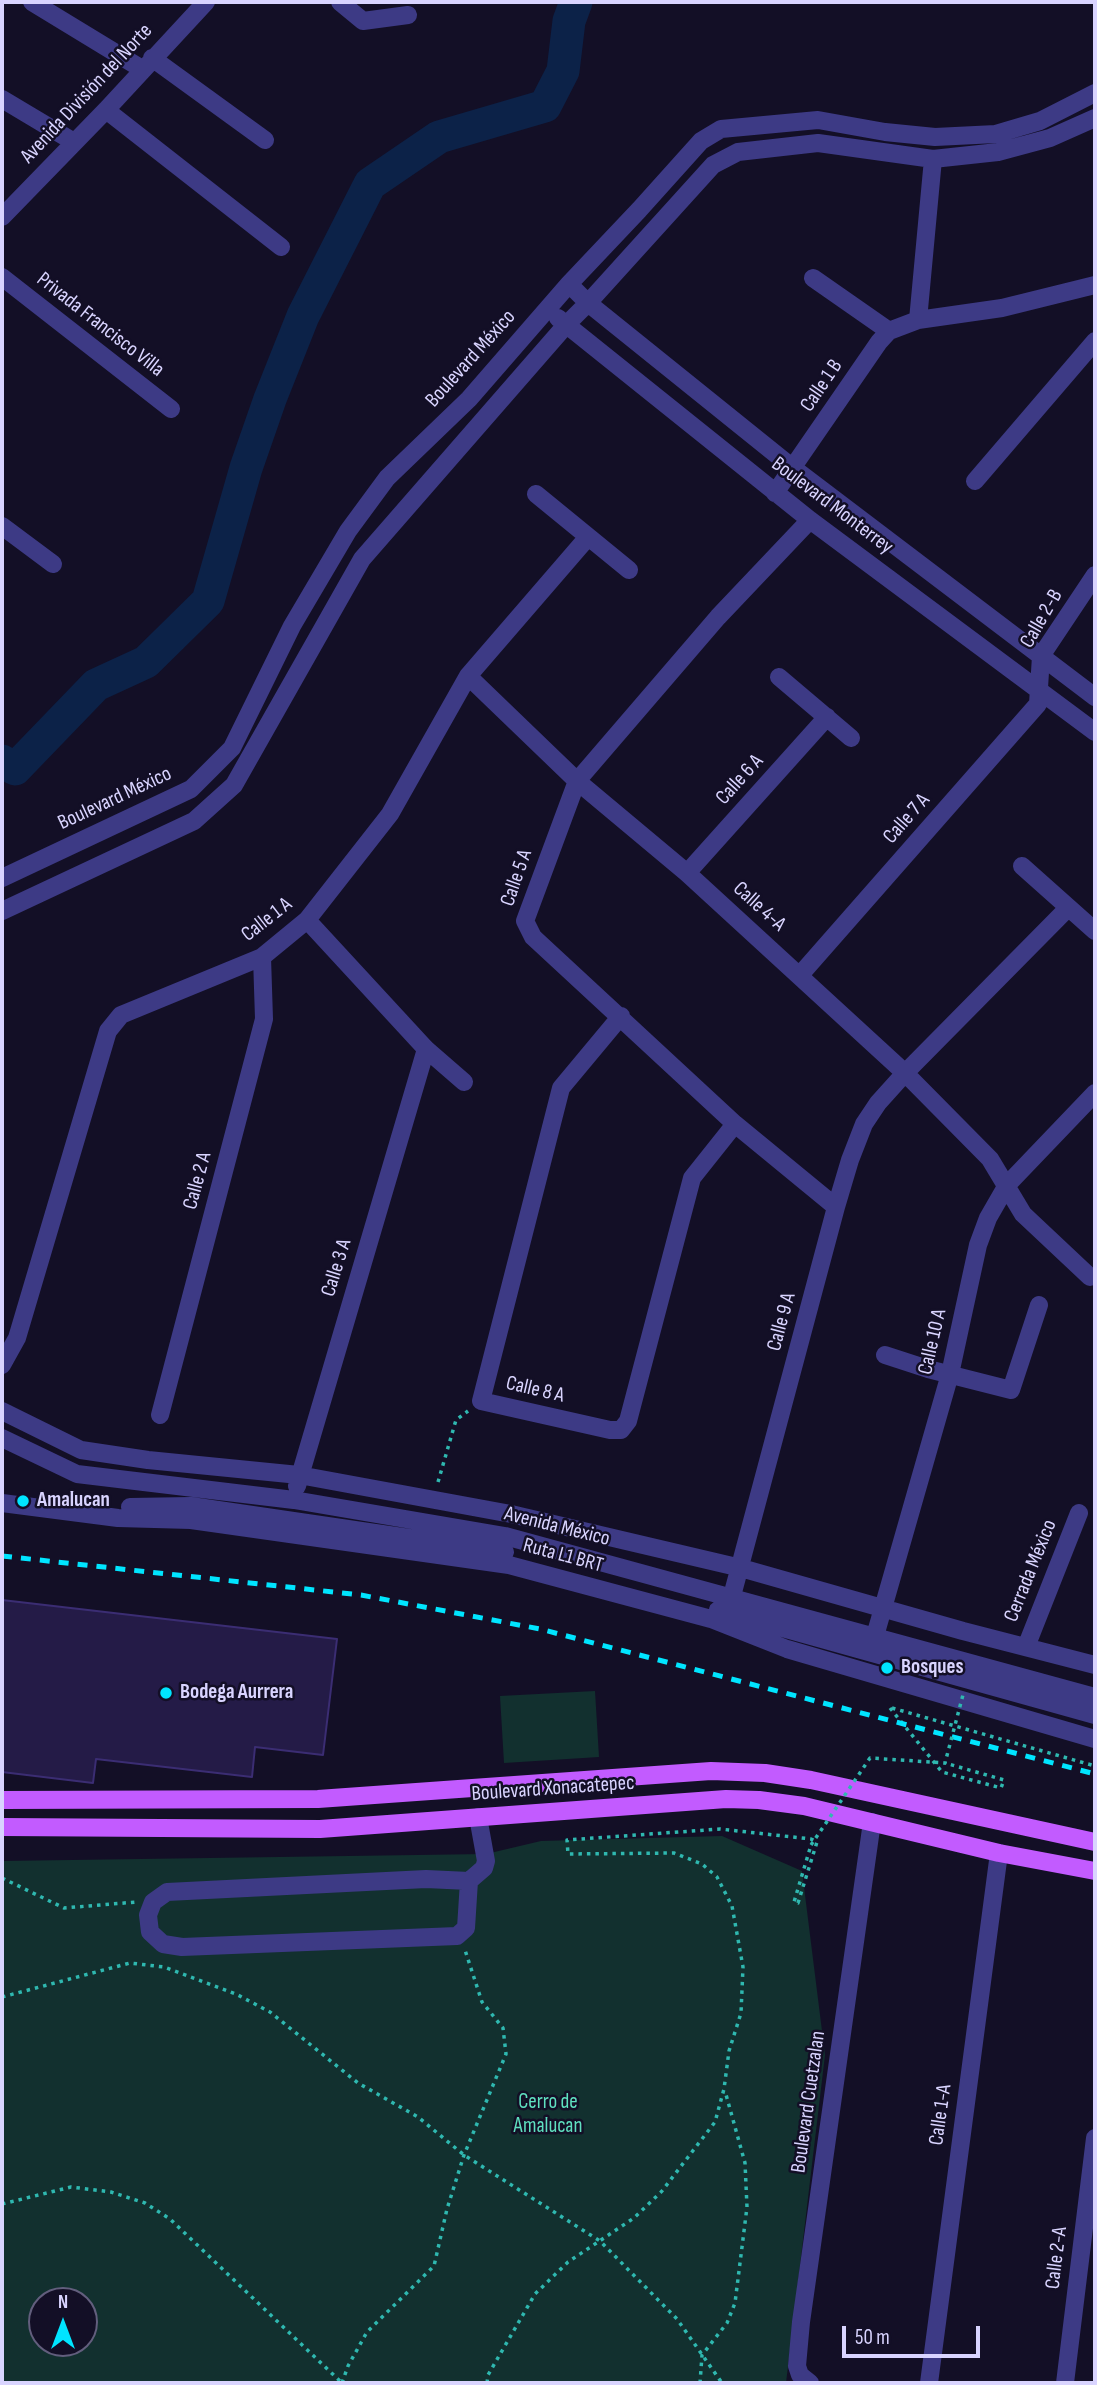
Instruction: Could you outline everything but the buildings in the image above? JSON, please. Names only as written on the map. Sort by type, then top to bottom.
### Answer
[{"type":"main road","name":"Boulevard Xonacatepec","points":[[2,1800],[318,1799],[711,1771],[752,1772],[811,1780],[1095,1842]]},
{"type":"main road","name":"Boulevard Xonacatepec","points":[[2,1827],[320,1829],[726,1799],[759,1800],[804,1806],[999,1853],[1093,1866]]},
{"type":"street","points":[[32,2],[147,64],[265,140]]},
{"type":"street","name":"Avenida División del Norte","points":[[2,217],[206,2]]},
{"type":"street","points":[[340,2],[363,21],[408,15]]},
{"type":"street","name":"Boulevard México","points":[[2,878],[191,789],[232,748],[292,626],[348,531],[387,478],[469,399],[569,284],[701,142],[721,129],[818,120],[935,137],[996,134],[1041,121],[1095,93]]},
{"type":"street","points":[[2,99],[74,142]]},
{"type":"street","points":[[106,110],[281,247]]},
{"type":"street","points":[[2,911],[5,907],[194,821],[234,785],[362,559],[566,325],[713,165],[738,152],[818,143],[933,159],[998,152],[1050,138],[1095,118]]},
{"type":"street","points":[[918,320],[933,159]]},
{"type":"street","name":"Privada Francisco Villa","points":[[2,277],[171,409]]},
{"type":"street","points":[[813,278],[889,331],[918,320],[1002,308],[1095,285]]},
{"type":"street","name":"Boulevard Monterrey","points":[[569,284],[793,468],[1095,697]]},
{"type":"street","name":"Boulevard Monterrey","points":[[547,309],[775,493],[1095,732]]},
{"type":"street","name":"Calle 1 B","points":[[775,493],[889,331]]},
{"type":"street","points":[[975,481],[1095,341]]},
{"type":"street","points":[[536,494],[629,570]]},
{"type":"street","name":"Calle 5 A","points":[[810,520],[718,617],[577,781],[525,921],[533,936],[735,1124],[836,1207]]},
{"type":"street","points":[[2,526],[53,564]]},
{"type":"street","name":"Calle 1 A","points":[[2,1365],[17,1338],[108,1031],[121,1015],[262,957],[307,920],[390,814],[468,676],[588,537]]},
{"type":"street","name":"Calle 2-B","points":[[1039,689],[1041,656],[1095,575]]},
{"type":"street","name":"Calle 4-A","points":[[468,676],[577,781],[687,873],[905,1073],[990,1159],[1023,1214],[1090,1277]]},
{"type":"street","points":[[779,677],[851,738]]},
{"type":"street","name":"Calle 7 A","points":[[800,975],[1038,704],[1039,689]]},
{"type":"street","name":"Calle 6 A","points":[[687,873],[827,716]]},
{"type":"street","points":[[1022,866],[1095,931]]},
{"type":"street","name":"Calle 9 A","points":[[732,1597],[836,1207],[864,1124],[877,1103],[905,1073],[1068,908]]},
{"type":"street","points":[[307,920],[426,1049],[464,1082]]},
{"type":"street","name":"Calle 2 A","points":[[160,1415],[264,1019],[262,957]]},
{"type":"street","name":"Calle 8 A","points":[[621,1017],[561,1088],[481,1401],[610,1430],[621,1430],[628,1421],[692,1178],[735,1124]]},
{"type":"street","name":"Calle 3 A","points":[[294,1500],[299,1475],[426,1049]]},
{"type":"street","name":"Calle 10 A","points":[[876,1636],[950,1374],[978,1245],[988,1218],[1007,1185],[1095,1093]]},
{"type":"street","points":[[885,1355],[1011,1390],[1039,1305]]},
{"type":"street","name":"Avenida México","points":[[2,1411],[81,1450],[148,1460],[299,1475],[511,1514],[741,1568],[1095,1665]]},
{"type":"street","name":"Avenida México","points":[[2,1438],[76,1474],[294,1500],[505,1536],[1095,1697]]},
{"type":"street","name":"Ruta L1 BRT","points":[[2,1492],[119,1507],[191,1506],[511,1553],[1095,1715]]},
{"type":"street","name":"Ruta L1 BRT","points":[[2,1503],[118,1518],[191,1520],[509,1565],[711,1619],[787,1649],[1095,1739]]},
{"type":"street","name":"Cerrada México","points":[[1026,1647],[1079,1513]]},
{"type":"street","points":[[468,1881],[466,1928],[457,1936],[182,1947],[163,1944],[150,1932],[148,1915],[153,1902],[167,1892],[426,1879],[468,1881],[484,1868],[486,1861],[478,1817]]},
{"type":"street","name":"Boulevard Cuetzalan","points":[[810,2383],[800,2375],[797,2366],[801,2322],[872,1822]]},
{"type":"street","name":"Calle 1-A","points":[[929,2383],[999,1853]]},
{"type":"street","name":"Calle 2-A","points":[[1065,2383],[1095,2138]]},
{"type":"path","points":[[433,1500],[456,1420],[481,1401]]},
{"type":"path","points":[[947,1763],[964,1691]]},
{"type":"path","points":[[487,2383],[488,2375],[535,2294],[568,2262],[634,2218],[662,2192],[715,2122],[724,2089],[729,2051],[741,2013],[743,1967],[732,1906],[717,1877],[702,1864],[674,1853],[568,1854],[567,1840],[720,1829],[811,1839],[817,1842],[798,1903],[794,1902],[811,1845],[870,1758],[947,1763],[1004,1780],[1001,1788],[943,1772],[890,1707],[1095,1766]]},
{"type":"path","points":[[2,1878],[64,1908],[153,1902]]},
{"type":"path","points":[[2,2203],[71,2187],[111,2192],[145,2203],[170,2219],[342,2383],[367,2332],[434,2266],[447,2209],[464,2155],[506,2054],[503,2028],[482,2002],[463,1943],[457,1936]]},
{"type":"path","points":[[2,1997],[130,1963],[164,1967],[236,1994],[270,2012],[358,2083],[418,2117],[464,2155],[600,2241],[677,2319],[722,2383]]},
{"type":"path","points":[[700,2383],[702,2356],[727,2323],[735,2303],[747,2207],[745,2164],[724,2089]]},
{"type":"green space","points":[[595,1691],[599,1757],[504,1763],[500,1696]]},
{"type":"green space","name":"Cerro de Amalucan","points":[[722,1836],[802,1871],[825,2055],[786,2383],[2,2383],[2,1861],[486,1854],[541,1841]]},
{"type":"waterway","points":[[2,761],[15,769],[96,685],[146,662],[208,601],[246,468],[270,399],[303,316],[370,184],[439,137],[545,106],[563,71],[569,21],[576,2]]},
{"type":"railway","points":[[2,1556],[361,1595],[540,1629],[1095,1774]]},
{"type":"place","name":"Amalucan","points":[[23,1501]]},
{"type":"place","name":"Bosques","points":[[887,1668]]},
{"type":"place","name":"Bodega Aurrera","points":[[166,1693]]}]
